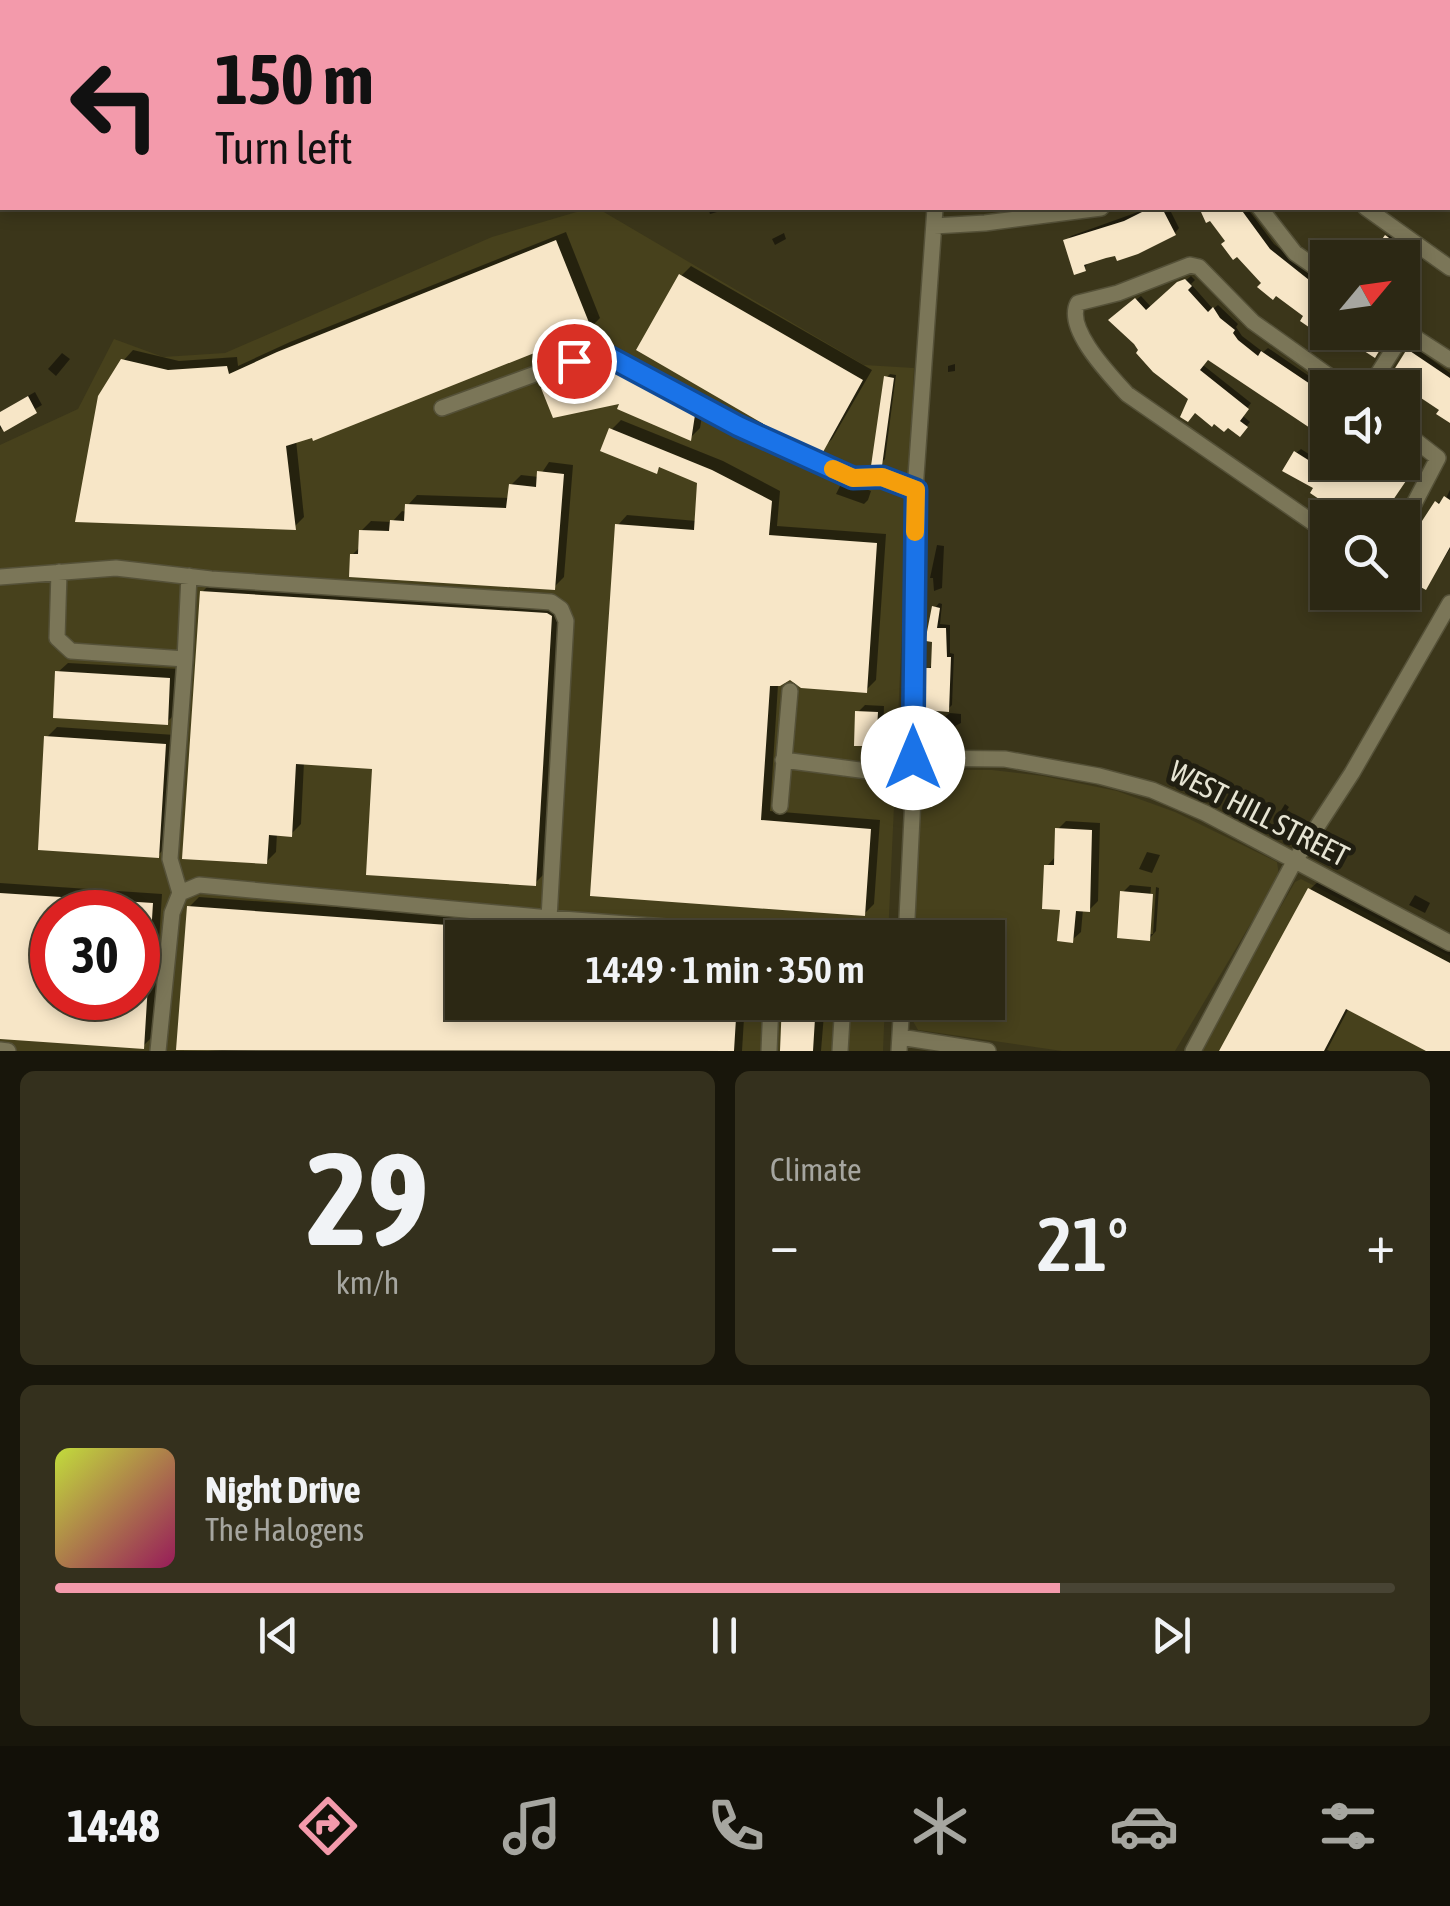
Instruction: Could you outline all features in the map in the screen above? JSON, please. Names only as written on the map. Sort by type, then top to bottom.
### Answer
[{"type":"street","points":[[907,920],[914,777],[916,490],[934,210]]},
{"type":"street","points":[[934,226],[1082,210]]},
{"type":"street","points":[[1262,210],[1294,252],[1310,263]]},
{"type":"street","points":[[1369,210],[1450,268]]},
{"type":"street","points":[[1310,521],[1128,394],[1101,365],[1075,321],[1074,310],[1078,303],[1118,293],[1176,269],[1199,267],[1253,322],[1321,370]]},
{"type":"street","points":[[1420,340],[1450,360]]},
{"type":"street","points":[[442,408],[598,351],[738,426],[853,478],[882,477],[916,490]]},
{"type":"street","points":[[1416,500],[1438,458],[1420,444]]},
{"type":"street","points":[[0,577],[116,568],[550,602],[560,609],[566,621],[550,918]]},
{"type":"street","points":[[59,572],[58,638],[62,644],[72,650],[185,660]]},
{"type":"street","points":[[158,1051],[172,912],[180,893],[170,859],[189,576]]},
{"type":"street","points":[[1193,1051],[1294,862],[1352,773],[1450,603]]},
{"type":"street","points":[[780,806],[790,691]]},
{"type":"street","name":"WEST HILL STREET","points":[[913,758],[1005,758],[1152,790],[1205,812],[1450,943]]},
{"type":"street","points":[[783,760],[914,777]]},
{"type":"street","points":[[180,893],[199,885],[576,920]]},
{"type":"street","points":[[769,1051],[770,1020]]},
{"type":"street","points":[[840,1051],[842,1020]]},
{"type":"street","points":[[899,1044],[988,1051]]},
{"type":"street","points":[[0,1050],[8,1051]]},
{"type":"shaded area","points":[[583,210],[600,210],[864,365],[914,368],[889,920],[445,920],[445,1020],[884,1020],[883,1051],[0,1051],[0,445],[78,409],[114,339],[163,357],[225,353],[492,237]]},
{"type":"shaded area","points":[[933,770],[992,770],[1117,791],[1175,812],[1277,862],[1279,876],[1175,1051],[1062,1051],[918,1030],[912,1020],[1005,1020],[1005,920],[914,920],[920,779]]},
{"type":"shaded area","points":[[1301,879],[1450,956],[1450,1051],[1198,1051],[1295,882]]},
{"type":"building","points":[[1146,210],[1163,210],[1176,235],[1117,261],[1115,256],[1084,265],[1086,271],[1074,275],[1063,240]]},
{"type":"building","points":[[1206,210],[1241,210],[1270,249],[1310,281],[1310,328],[1300,321],[1303,316],[1257,287],[1261,283],[1237,257],[1233,260],[1221,244],[1225,241],[1210,221],[1206,223],[1201,212]]},
{"type":"building","points":[[556,240],[592,330],[313,441],[312,438],[286,446],[296,530],[75,522],[98,396],[121,359],[168,370],[227,366],[229,374]]},
{"type":"building","points":[[679,274],[863,380],[823,452],[772,429],[636,350]]},
{"type":"building","points":[[1185,279],[1192,286],[1188,290],[1208,312],[1213,307],[1235,330],[1238,340],[1258,356],[1261,351],[1310,384],[1310,428],[1208,360],[1200,370],[1249,409],[1240,421],[1248,427],[1240,437],[1228,428],[1224,432],[1214,424],[1212,427],[1195,413],[1188,422],[1180,417],[1188,399],[1153,372],[1136,353],[1134,344],[1108,320],[1135,298],[1146,310]]},
{"type":"building","points":[[1363,350],[1380,350],[1375,358]]},
{"type":"building","points":[[1408,350],[1450,378],[1450,423],[1436,414],[1439,410],[1420,400],[1420,370],[1394,370]]},
{"type":"building","points":[[601,366],[695,415],[691,441],[617,409],[619,404],[553,418],[541,388]]},
{"type":"building","points":[[884,376],[894,378],[882,466],[871,466]]},
{"type":"building","points":[[28,396],[37,413],[4,432],[0,412]]},
{"type":"building","points":[[609,428],[712,470],[772,501],[769,535],[877,543],[867,693],[801,688],[790,680],[770,686],[761,820],[871,829],[865,916],[590,896],[615,524],[694,530],[697,483],[659,467],[657,474],[600,451]]},
{"type":"building","points":[[1294,451],[1310,461],[1310,480],[1407,480],[1393,500],[1320,500],[1310,493],[1313,488],[1282,471]]},
{"type":"building","points":[[537,471],[564,474],[555,590],[349,577],[350,554],[358,554],[359,530],[389,531],[390,520],[404,521],[405,504],[506,508],[509,484],[536,487]]},
{"type":"building","points":[[1444,496],[1450,500],[1450,547],[1426,590],[1420,587],[1420,525],[1435,501],[1439,504]]},
{"type":"building","points":[[200,591],[552,616],[536,886],[366,875],[372,769],[296,764],[292,837],[269,835],[267,864],[182,859]]},
{"type":"building","points":[[932,606],[940,608],[937,628],[946,628],[947,657],[951,657],[949,712],[925,710],[926,668],[931,668],[932,642],[926,641],[926,637]]},
{"type":"building","points":[[55,671],[170,678],[168,725],[53,718]]},
{"type":"building","points":[[855,711],[878,712],[876,746],[854,746]]},
{"type":"building","points":[[44,736],[166,744],[159,858],[38,850]]},
{"type":"building","points":[[1055,828],[1092,830],[1090,912],[1076,911],[1073,943],[1057,941],[1060,910],[1042,909],[1044,865],[1054,865]]},
{"type":"building","points":[[1308,888],[1450,963],[1450,1051],[1426,1051],[1346,1009],[1324,1051],[1219,1051]]},
{"type":"building","points":[[1120,891],[1153,894],[1150,941],[1117,938]]},
{"type":"building","points":[[0,893],[30,895],[30,1020],[146,1020],[144,1049],[0,1039]]},
{"type":"building","points":[[187,906],[445,925],[445,1020],[736,1020],[734,1051],[176,1050]]},
{"type":"building","points":[[781,1020],[815,1020],[813,1051],[780,1051]]},
{"type":"slow traffic","points":[[833,469],[853,478],[882,477],[916,490],[915,532]]},
{"type":"route","points":[[574,361],[598,351],[738,426],[853,478],[882,477],[916,490],[913,758]]}]
